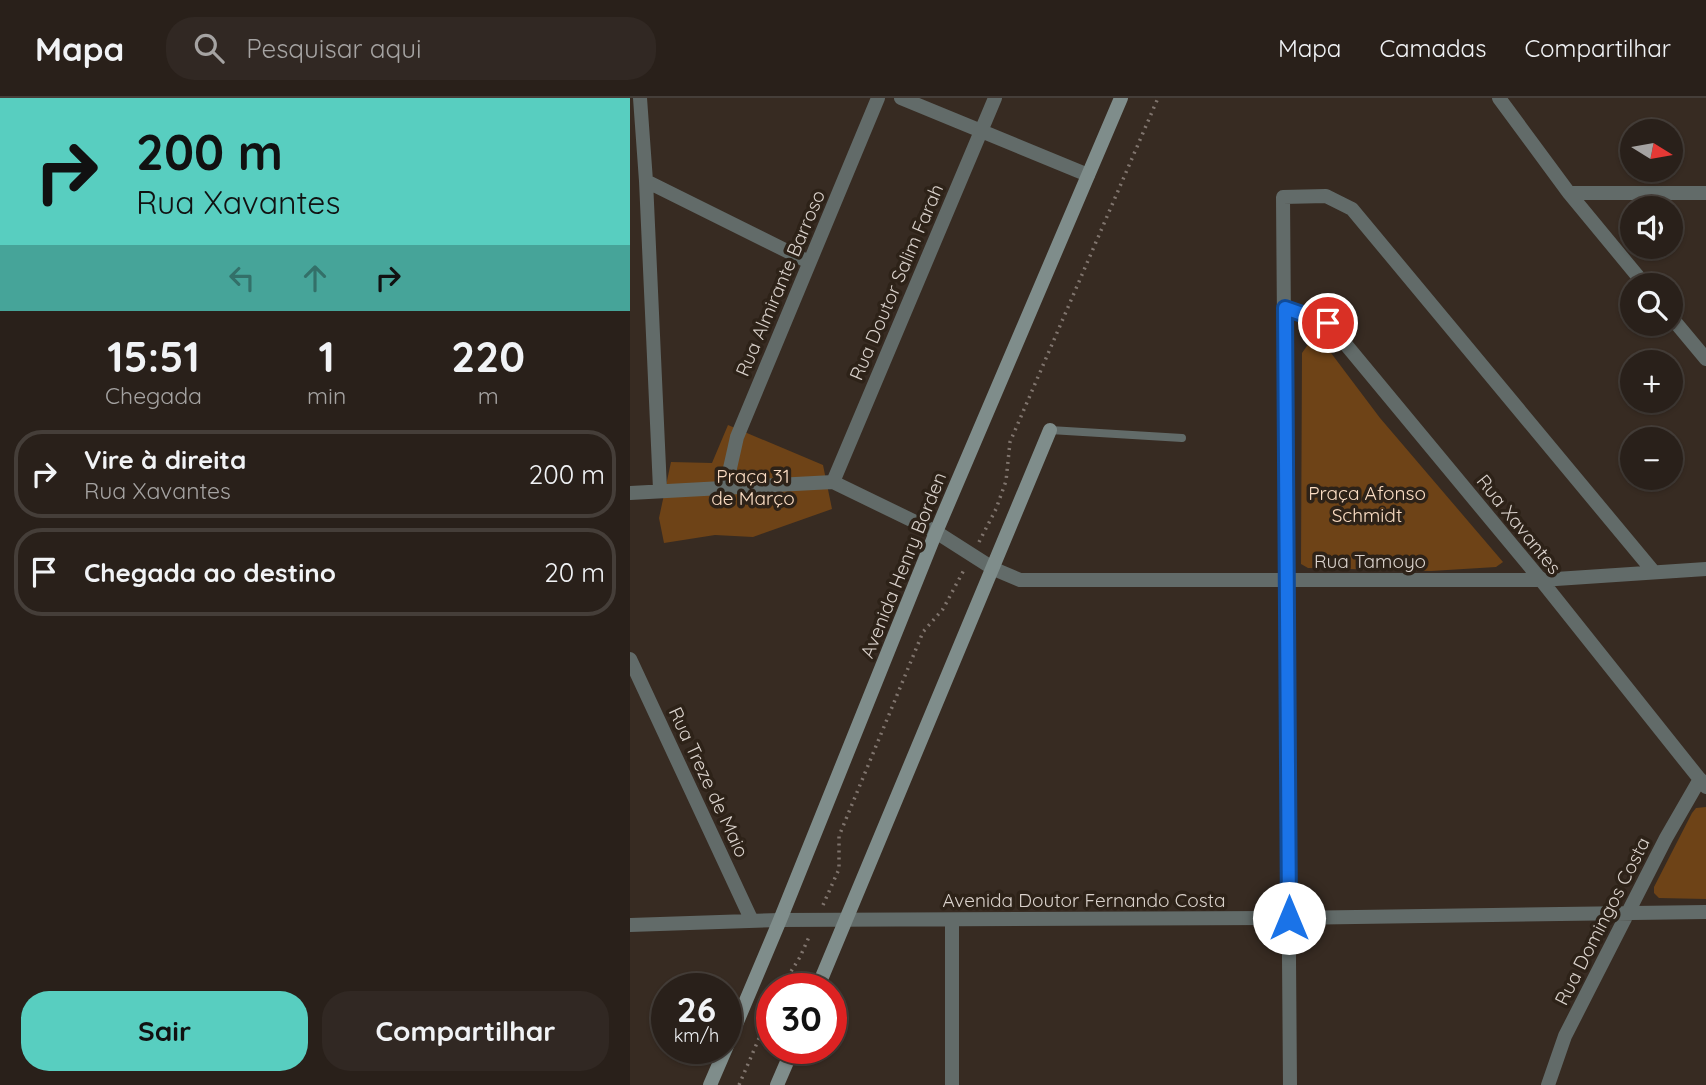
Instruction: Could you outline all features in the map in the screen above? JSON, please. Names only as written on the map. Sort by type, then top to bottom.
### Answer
[{"type":"street","name":"Rua Almirante Barroso","points":[[726,486],[737,437],[878,98]]},
{"type":"street","points":[[901,98],[1088,175]]},
{"type":"street","name":"Rua Doutor Salim Farah","points":[[832,482],[995,98]]},
{"type":"street","name":"Avenida Henry Borden","points":[[742,1010],[936,532],[1121,98]]},
{"type":"street","points":[[1499,98],[1570,193],[1635,273]]},
{"type":"street","points":[[637,104],[646,181],[660,489]]},
{"type":"street","points":[[646,181],[809,262]]},
{"type":"street","points":[[1570,193],[1706,194]]},
{"type":"street","points":[[1290,1085],[1283,197],[1326,196],[1352,209],[1653,571]]},
{"type":"street","name":"Rua Xavantes","points":[[1285,308],[1328,323],[1541,580],[1703,783]]},
{"type":"street","points":[[1683,331],[1706,359]]},
{"type":"street","points":[[824,973],[1050,430]]},
{"type":"street","points":[[630,493],[660,489],[832,482]]},
{"type":"street","name":"Rua Tamoyo","points":[[832,482],[936,532],[993,569],[1020,580],[1541,580],[1706,569]]},
{"type":"street","name":"Rua Treze de Maio","points":[[630,659],[752,921]]},
{"type":"street","name":"Rua Domingos Costa","points":[[1548,1085],[1565,1036],[1630,914],[1666,838],[1703,783]]},
{"type":"street","name":"Avenida Doutor Fernando Costa","points":[[630,925],[780,920],[1289,918],[1706,912]]},
{"type":"street","points":[[952,920],[952,1085]]},
{"type":"street","name":"Avenida Henry Borden","points":[[710,1085],[719,1064]]},
{"type":"street","points":[[777,1085],[786,1064]]},
{"type":"lane","points":[[1050,430],[1182,438]]},
{"type":"path","points":[[739,1085],[756,1045]]},
{"type":"green space","name":"Praça Afonso Schmidt","points":[[1309,343],[1325,345],[1380,418],[1503,562],[1496,567],[1431,571],[1308,568],[1301,564],[1302,353]]},
{"type":"green space","name":"Praça 31 de Março","points":[[728,425],[823,465],[832,509],[753,537],[715,535],[664,543],[659,518],[671,462],[712,463]]},
{"type":"green space","points":[[1706,807],[1706,899],[1659,898],[1654,893],[1654,887],[1692,813],[1696,808]]},
{"type":"route","points":[[1289,918],[1285,308],[1328,323]]}]
